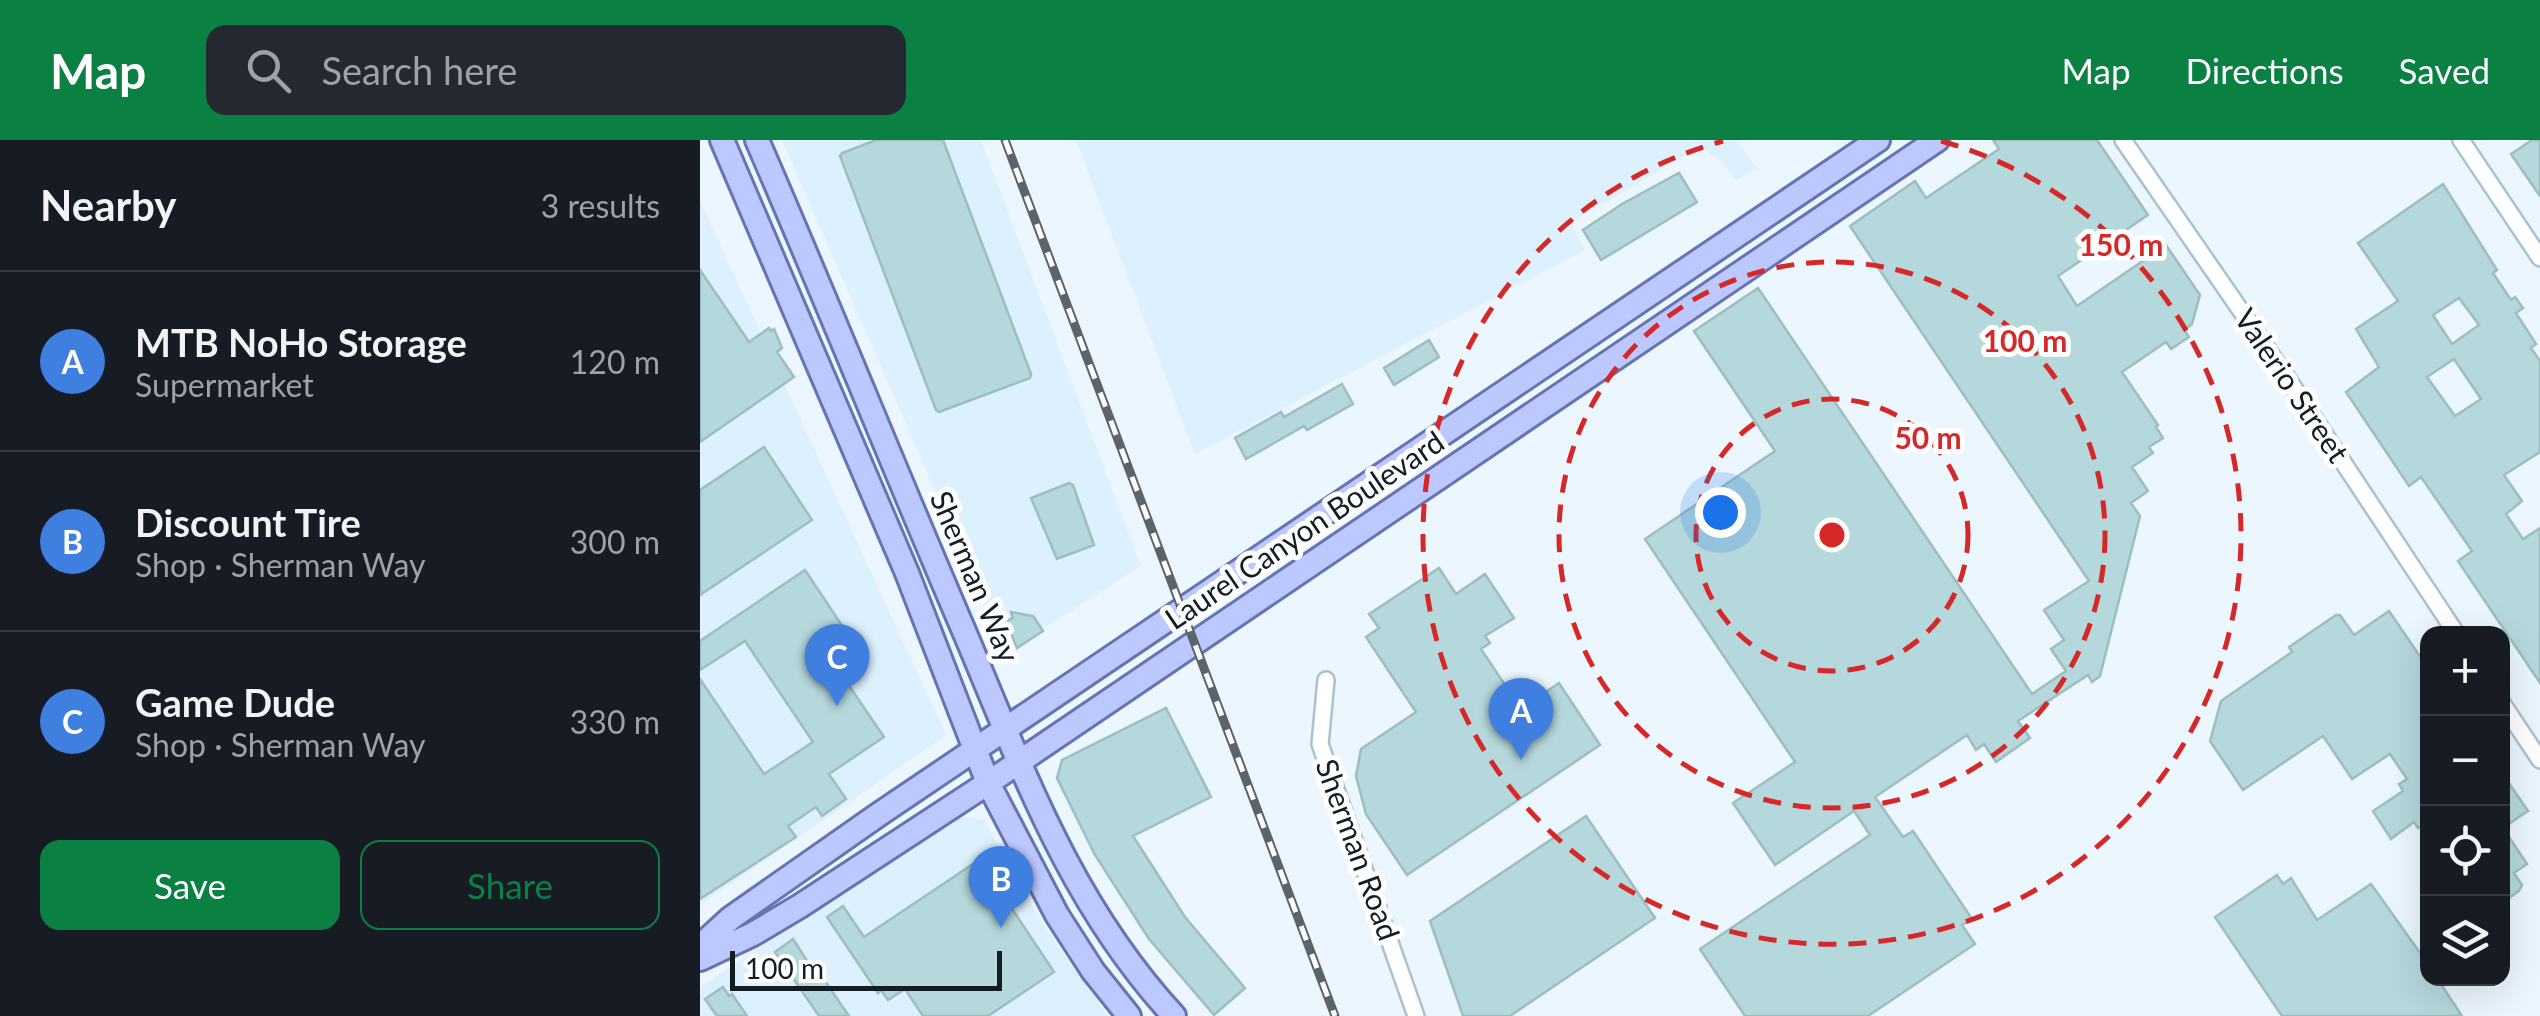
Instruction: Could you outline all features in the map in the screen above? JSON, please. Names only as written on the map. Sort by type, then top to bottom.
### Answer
[{"type":"main road","name":"Sherman Way","points":[[722,140],[907,572],[988,783],[1057,914],[1093,971],[1129,1016]]},
{"type":"main road","name":"Sherman Way","points":[[758,140],[1016,763],[1084,896],[1120,951],[1174,1016]]},
{"type":"main road","name":"Laurel Canyon Boulevard","points":[[700,946],[746,908],[1004,728],[1117,656],[1878,140]]},
{"type":"main road","name":"Laurel Canyon Boulevard","points":[[700,959],[754,934],[988,783],[1937,140]]},
{"type":"main road","points":[[1648,295],[1667,321]]},
{"type":"main road","points":[[826,386],[856,375]]},
{"type":"street","name":"Valerio Street","points":[[2123,140],[2288,379],[2451,626]]},
{"type":"street","points":[[2462,140],[2540,258]]},
{"type":"street","name":"Sherman Road","points":[[1326,680],[1320,744],[1416,1016]]},
{"type":"street","points":[[2510,715],[2540,760]]},
{"type":"shaded area","points":[[782,140],[981,140],[1141,566],[1006,653]]},
{"type":"shaded area","points":[[1076,140],[1736,140],[1757,168],[1736,180],[1721,161],[1700,147],[1571,222],[1585,250],[1195,454]]},
{"type":"shaded area","points":[[700,201],[946,735],[700,905]]},
{"type":"shaded area","points":[[960,816],[984,820],[1043,925],[1108,1016],[700,1016],[700,987]]},
{"type":"building","points":[[876,140],[943,140],[1030,378],[936,410],[840,156]]},
{"type":"building","points":[[1993,140],[2097,140],[2148,215],[2058,276],[2077,306],[2166,245],[2200,295],[2192,324],[2184,330],[2189,337],[2171,349],[2166,342],[2122,372],[2163,438],[2149,447],[2153,453],[2132,467],[2148,491],[2131,503],[2140,516],[2100,676],[2092,682],[2088,675],[2018,721],[2030,738],[1996,762],[1984,744],[1976,750],[1967,735],[1875,797],[1903,837],[1913,831],[1972,919],[1962,925],[1975,944],[1868,1016],[1745,1016],[1700,949],[1870,835],[1854,811],[1775,865],[1733,803],[1795,762],[1645,539],[1775,451],[1694,331],[1758,288],[2032,694],[2066,671],[2051,649],[2064,640],[2044,610],[2089,581],[1850,226],[1915,181],[1926,198],[1999,149]]},
{"type":"building","points":[[2532,140],[2540,140],[2540,196],[2511,154]]},
{"type":"building","points":[[1679,173],[1697,202],[1601,260],[1583,230]]},
{"type":"building","points":[[2443,184],[2497,270],[2493,273],[2511,300],[2515,297],[2523,308],[2516,313],[2536,344],[2531,348],[2540,361],[2540,452],[2504,475],[2522,501],[2506,514],[2523,539],[2540,528],[2540,683],[2510,638],[2510,626],[2502,626],[2458,561],[2472,551],[2421,477],[2409,486],[2346,392],[2379,367],[2356,329],[2398,301],[2358,243]],"holes":[[[2459,298],[2479,325],[2452,344],[2433,315]],[[2454,359],[2481,399],[2455,416],[2427,377]]]},
{"type":"building","points":[[700,270],[749,342],[769,328],[774,329],[782,348],[777,352],[794,377],[700,442]]},
{"type":"building","points":[[1429,340],[1439,357],[1394,385],[1384,368]]},
{"type":"building","points":[[1342,384],[1353,404],[1246,459],[1235,438],[1281,412],[1284,417]]},
{"type":"building","points":[[764,447],[812,520],[700,595],[700,490]]},
{"type":"building","points":[[1069,483],[1094,545],[1057,559],[1031,498]]},
{"type":"building","points":[[1439,568],[1456,594],[1485,574],[1514,618],[1485,636],[1490,643],[1481,649],[1521,709],[1559,683],[1600,745],[1407,875],[1366,814],[1356,776],[1361,749],[1416,712],[1366,637],[1379,628],[1369,614]]},
{"type":"building","points":[[805,570],[851,639],[828,655],[884,737],[829,774],[846,799],[822,816],[816,807],[788,826],[796,837],[700,899],[700,679],[764,774],[813,742],[745,641],[700,670],[700,641]]},
{"type":"building","points":[[2389,611],[2420,656],[2420,827],[2414,822],[2391,839],[2373,811],[2403,791],[2399,784],[2407,779],[2390,754],[2352,779],[2323,736],[2243,790],[2210,741],[2221,701],[2292,652],[2289,647],[2336,615],[2354,635]]},
{"type":"building","points":[[1011,612],[1033,616],[1043,631],[1017,648],[1006,621],[1013,618]]},
{"type":"building","points":[[1166,708],[1211,797],[1133,836],[1185,917],[1245,988],[1214,1015],[1149,939],[1095,855],[1057,778],[1062,760]]},
{"type":"building","points":[[2510,785],[2528,811],[2510,823]]},
{"type":"building","points":[[1586,816],[1655,918],[1510,1016],[1463,1016],[1430,921]]},
{"type":"building","points":[[2510,838],[2527,864],[2514,873],[2522,885],[2510,897]]},
{"type":"building","points":[[981,862],[1054,972],[988,1016],[923,1016],[905,989],[888,1000],[881,990],[878,993],[827,917],[843,906],[864,937]]},
{"type":"building","points":[[2277,875],[2283,884],[2291,878],[2317,920],[2371,884],[2420,953],[2420,986],[2442,986],[2462,1016],[2282,1016],[2215,917]]},
{"type":"building","points":[[793,939],[849,1016],[819,1016],[775,952]]},
{"type":"building","points":[[723,987],[747,1016],[717,1016],[705,999]]},
{"type":"railway","points":[[1005,140],[1335,1016]]},
{"type":"place","name":"Game Dude","points":[[837,706]]},
{"type":"place","name":"MTB NoHo Storage","points":[[1521,760]]},
{"type":"place","name":"Discount Tire","points":[[1001,928]]}]
